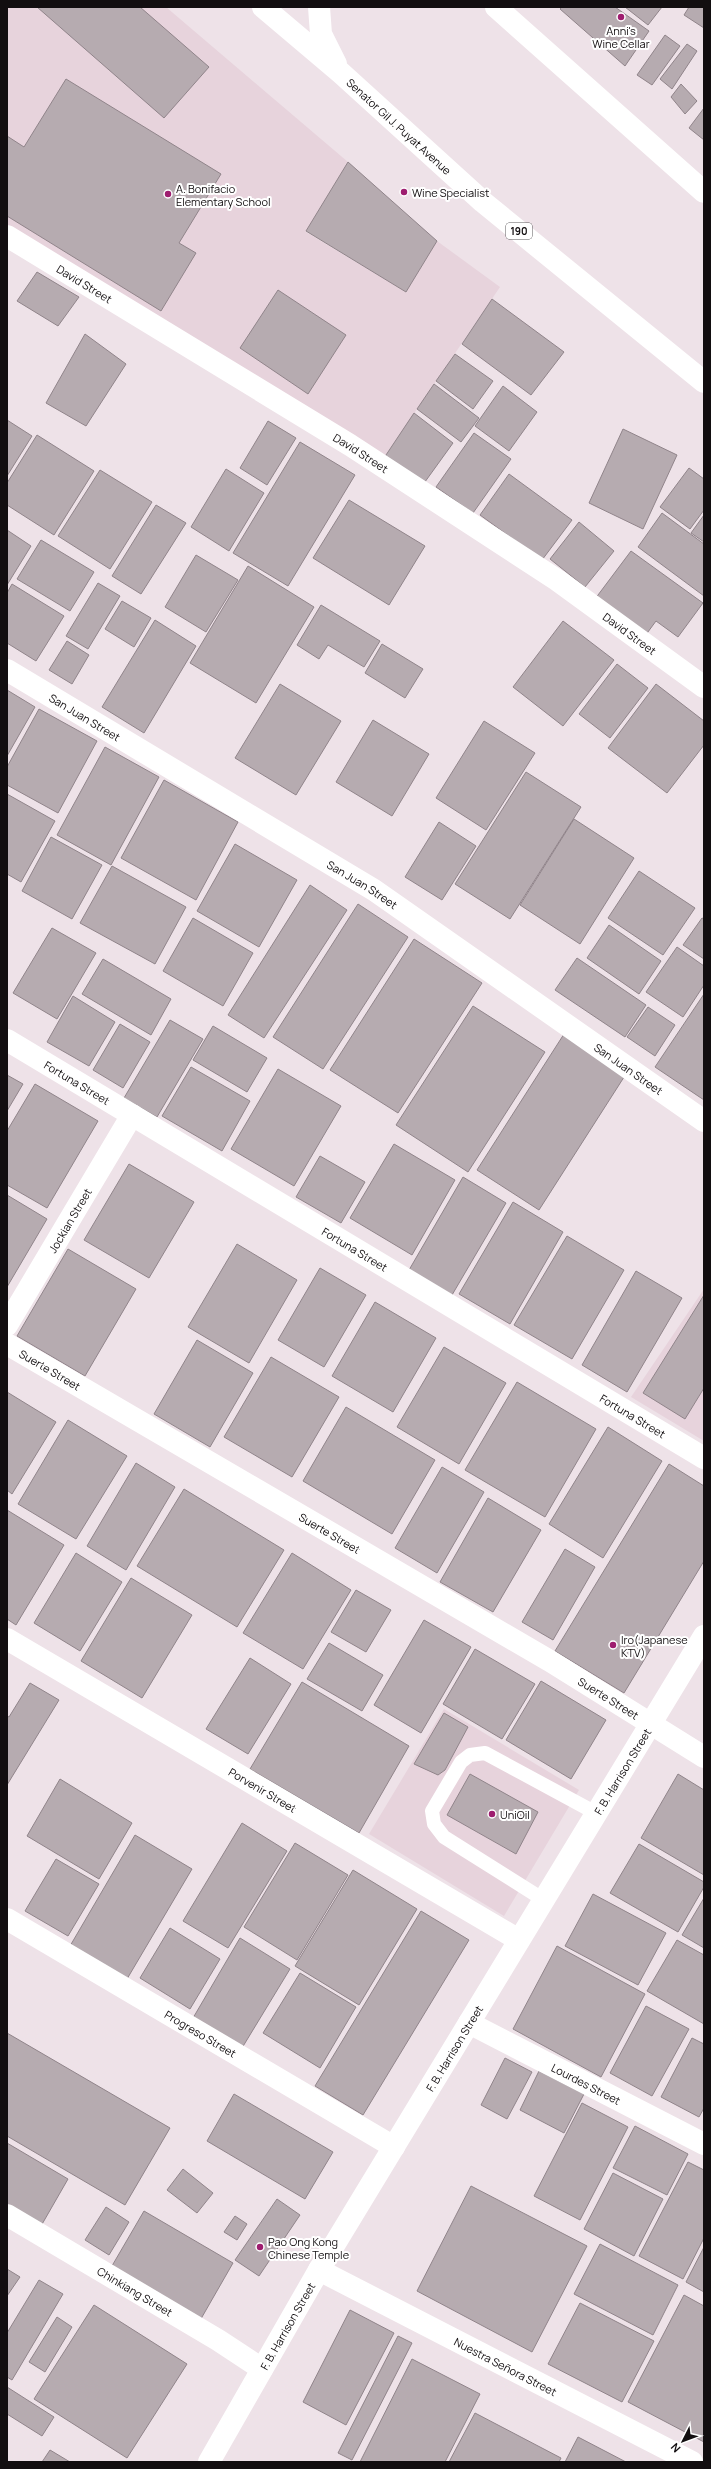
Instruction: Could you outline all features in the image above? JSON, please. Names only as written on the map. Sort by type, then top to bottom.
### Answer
[{"type":"street","name":"Senator Gil J. Puyat Avenue","points":[[263,7],[341,73],[483,202],[704,382]]},
{"type":"street","points":[[319,7],[321,34],[341,73]]},
{"type":"street","points":[[496,7],[704,192]]},
{"type":"street","name":"David Street","points":[[7,236],[350,445],[557,580],[704,687]]},
{"type":"street","name":"San Juan Street","points":[[7,670],[374,890],[704,1122]]},
{"type":"street","name":"Fortuna Street","points":[[7,1040],[704,1458]]},
{"type":"street","name":"Jockian Street","points":[[7,1324],[132,1115]]},
{"type":"street","name":"Suerte Street","points":[[7,1344],[550,1661],[704,1757]]},
{"type":"street","name":"F. B. Harrison Street","points":[[209,2462],[319,2270],[704,1636]]},
{"type":"street","name":"Porvenir Street","points":[[7,1639],[519,1940]]},
{"type":"street","name":"Progreso Street","points":[[7,1919],[394,2147]]},
{"type":"street","name":"Lourdes Street","points":[[469,2023],[704,2144]]},
{"type":"street","name":"Chinkiang Street","points":[[7,2215],[218,2340],[262,2369]]},
{"type":"street","name":"Nuestra Señora Street","points":[[319,2270],[692,2462]]},
{"type":"lane","points":[[544,1900],[444,1837],[434,1824],[432,1812],[461,1762],[470,1755],[485,1753],[596,1813]]},
{"type":"shaded area","name":"A. Bonifacio Elementary School","points":[[7,7],[166,7],[348,162],[306,232],[406,292],[437,241],[500,287],[384,458],[7,226]]},
{"type":"shaded area","points":[[704,1289],[704,1441],[631,1397]]},
{"type":"shaded area","points":[[444,1709],[579,1790],[504,1916],[369,1834]]},
{"type":"building","points":[[37,7],[140,7],[209,67],[164,118]]},
{"type":"building","points":[[562,7],[615,7],[649,31],[625,66],[560,9]]},
{"type":"building","points":[[625,7],[662,7],[648,25]]},
{"type":"building","points":[[689,7],[704,7],[704,28],[684,15]]},
{"type":"building","points":[[665,35],[680,46],[652,85],[637,75]]},
{"type":"building","points":[[687,44],[697,51],[672,89],[660,79]]},
{"type":"building","points":[[66,79],[221,174],[179,243],[196,253],[161,311],[7,216],[7,136],[24,147]]},
{"type":"building","points":[[681,84],[697,101],[685,114],[671,97]]},
{"type":"building","points":[[704,108],[704,140],[689,128]]},
{"type":"building","points":[[348,162],[437,241],[406,292],[306,231]]},
{"type":"building","points":[[37,272],[79,297],[58,326],[17,301]]},
{"type":"building","points":[[278,290],[346,335],[308,394],[240,348]]},
{"type":"building","points":[[492,299],[564,352],[531,395],[462,344]]},
{"type":"building","points":[[85,334],[126,364],[86,426],[46,403]]},
{"type":"building","points":[[455,354],[493,381],[473,409],[436,381]]},
{"type":"building","points":[[434,384],[479,418],[461,442],[417,409]]},
{"type":"building","points":[[503,386],[537,412],[509,451],[475,426]]},
{"type":"building","points":[[414,413],[453,443],[422,486],[384,458]]},
{"type":"building","points":[[7,420],[32,436],[7,476]]},
{"type":"building","points":[[268,421],[296,438],[267,485],[240,468]]},
{"type":"building","points":[[623,429],[677,455],[643,529],[589,503]]},
{"type":"building","points":[[474,433],[511,459],[473,513],[436,487]]},
{"type":"building","points":[[37,435],[94,471],[54,535],[7,505],[7,483]]},
{"type":"building","points":[[300,442],[355,475],[288,586],[233,553]]},
{"type":"building","points":[[689,468],[704,479],[704,510],[690,529],[660,507]]},
{"type":"building","points":[[226,469],[264,493],[229,551],[191,527]]},
{"type":"building","points":[[100,470],[152,502],[110,569],[58,536]]},
{"type":"building","points":[[509,474],[572,520],[542,560],[480,515]]},
{"type":"building","points":[[349,500],[425,546],[389,605],[313,558]]},
{"type":"building","points":[[156,505],[186,523],[141,594],[112,576]]},
{"type":"building","points":[[662,513],[704,544],[704,596],[638,547]]},
{"type":"building","points":[[704,515],[704,542],[691,533]]},
{"type":"building","points":[[579,522],[614,551],[585,587],[550,559]]},
{"type":"building","points":[[7,530],[31,546],[7,585]]},
{"type":"building","points":[[41,540],[94,572],[70,611],[17,579]]},
{"type":"building","points":[[631,551],[703,603],[678,637],[656,621],[645,636],[595,599]]},
{"type":"building","points":[[196,555],[238,580],[206,632],[165,607]]},
{"type":"building","points":[[248,566],[314,607],[256,703],[190,663]]},
{"type":"building","points":[[98,583],[120,596],[88,649],[66,636]]},
{"type":"building","points":[[12,584],[64,616],[36,661],[7,643],[7,593]]},
{"type":"building","points":[[122,601],[151,618],[134,647],[105,629]]},
{"type":"building","points":[[321,605],[380,641],[364,667],[328,645],[319,659],[297,645]]},
{"type":"building","points":[[155,620],[196,646],[144,733],[102,707]]},
{"type":"building","points":[[563,621],[614,660],[563,726],[513,687]]},
{"type":"building","points":[[67,641],[89,655],[72,684],[49,670]]},
{"type":"building","points":[[382,644],[423,669],[405,698],[365,673]]},
{"type":"building","points":[[617,664],[648,688],[610,738],[579,714]]},
{"type":"building","points":[[280,684],[341,721],[296,795],[235,758]]},
{"type":"building","points":[[656,684],[704,721],[704,745],[667,793],[608,748]]},
{"type":"building","points":[[7,690],[35,707],[7,756]]},
{"type":"building","points":[[39,709],[97,741],[58,813],[7,785],[7,767]]},
{"type":"building","points":[[373,720],[429,754],[392,816],[336,782]]},
{"type":"building","points":[[484,721],[535,753],[486,830],[436,798]]},
{"type":"building","points":[[105,747],[159,777],[111,865],[57,835]]},
{"type":"building","points":[[526,772],[581,807],[510,919],[455,884]]},
{"type":"building","points":[[164,780],[238,822],[196,900],[121,858]]},
{"type":"building","points":[[7,794],[55,821],[21,882],[7,874]]},
{"type":"building","points":[[574,819],[634,858],[580,944],[520,905]]},
{"type":"building","points":[[439,822],[476,846],[442,900],[405,877]]},
{"type":"building","points":[[51,837],[102,865],[72,919],[22,891]]},
{"type":"building","points":[[235,844],[297,880],[259,947],[197,911]]},
{"type":"building","points":[[112,866],[186,907],[155,964],[80,923]]},
{"type":"building","points":[[639,871],[695,908],[663,955],[608,918]]},
{"type":"building","points":[[310,885],[347,910],[264,1038],[228,1015]]},
{"type":"building","points":[[358,904],[408,937],[323,1069],[273,1037]]},
{"type":"building","points":[[193,918],[253,953],[223,1006],[163,971]]},
{"type":"building","points":[[702,918],[704,919],[704,959],[683,945]]},
{"type":"building","points":[[609,925],[661,961],[639,994],[587,958]]},
{"type":"building","points":[[52,928],[96,953],[57,1019],[13,993]]},
{"type":"building","points":[[414,939],[482,983],[398,1113],[330,1070]]},
{"type":"building","points":[[677,947],[704,966],[704,985],[683,1017],[646,992]]},
{"type":"building","points":[[577,958],[646,1005],[625,1037],[555,990]]},
{"type":"building","points":[[103,959],[171,999],[151,1035],[82,994]]},
{"type":"building","points":[[704,994],[704,1100],[655,1067]]},
{"type":"building","points":[[73,996],[115,1022],[89,1066],[47,1042]]},
{"type":"building","points":[[473,1006],[545,1052],[468,1172],[396,1125]]},
{"type":"building","points":[[648,1007],[675,1025],[655,1056],[627,1037]]},
{"type":"building","points":[[170,1020],[203,1039],[157,1117],[124,1098]]},
{"type":"building","points":[[120,1024],[150,1042],[123,1088],[93,1070]]},
{"type":"building","points":[[213,1026],[267,1058],[247,1092],[193,1060]]},
{"type":"building","points":[[564,1034],[626,1074],[539,1210],[477,1170]]},
{"type":"building","points":[[191,1067],[250,1101],[222,1151],[162,1116]]},
{"type":"building","points":[[278,1069],[341,1106],[294,1186],[231,1149]]},
{"type":"building","points":[[7,1075],[23,1084],[7,1111]]},
{"type":"building","points":[[35,1084],[98,1121],[47,1208],[7,1185],[7,1131]]},
{"type":"building","points":[[394,1144],[455,1180],[412,1255],[350,1218]]},
{"type":"building","points":[[320,1156],[365,1182],[341,1223],[296,1197]]},
{"type":"building","points":[[129,1164],[194,1202],[149,1278],[84,1240]]},
{"type":"building","points":[[463,1177],[506,1203],[452,1295],[409,1270]]},
{"type":"building","points":[[7,1195],[47,1219],[7,1287]]},
{"type":"building","points":[[513,1202],[563,1232],[510,1324],[459,1294]]},
{"type":"building","points":[[567,1236],[624,1270],[572,1359],[514,1325]]},
{"type":"building","points":[[237,1244],[297,1280],[249,1363],[188,1327]]},
{"type":"building","points":[[68,1249],[136,1289],[85,1376],[17,1336]]},
{"type":"building","points":[[320,1268],[366,1295],[324,1367],[278,1340]]},
{"type":"building","points":[[636,1271],[682,1298],[627,1392],[582,1365]]},
{"type":"building","points":[[704,1295],[704,1388],[685,1419],[643,1393]]},
{"type":"building","points":[[375,1302],[436,1338],[393,1412],[332,1376]]},
{"type":"building","points":[[197,1340],[253,1373],[210,1447],[154,1414]]},
{"type":"building","points":[[444,1347],[506,1383],[459,1464],[397,1427]]},
{"type":"building","points":[[271,1357],[339,1397],[292,1477],[224,1437]]},
{"type":"building","points":[[517,1382],[596,1429],[545,1517],[465,1470]]},
{"type":"building","points":[[7,1392],[56,1422],[12,1494],[7,1490]]},
{"type":"building","points":[[346,1407],[435,1460],[392,1534],[303,1481]]},
{"type":"building","points":[[68,1420],[127,1456],[76,1539],[18,1504]]},
{"type":"building","points":[[608,1427],[662,1461],[603,1558],[549,1524]]},
{"type":"building","points":[[136,1463],[175,1487],[126,1570],[87,1546]]},
{"type":"building","points":[[669,1464],[704,1486],[704,1561],[624,1693],[555,1651]]},
{"type":"building","points":[[442,1467],[484,1492],[437,1573],[395,1548]]},
{"type":"building","points":[[184,1489],[284,1550],[237,1627],[137,1566]]},
{"type":"building","points":[[488,1498],[541,1530],[493,1612],[440,1582]]},
{"type":"building","points":[[7,1510],[64,1545],[16,1625],[7,1619]]},
{"type":"building","points":[[565,1549],[595,1567],[553,1640],[522,1622]]},
{"type":"building","points":[[76,1553],[122,1582],[80,1651],[34,1623]]},
{"type":"building","points":[[292,1553],[351,1590],[303,1669],[243,1633]]},
{"type":"building","points":[[131,1578],[192,1615],[142,1698],[81,1661]]},
{"type":"building","points":[[356,1590],[391,1610],[366,1652],[331,1632]]},
{"type":"building","points":[[424,1620],[471,1647],[421,1733],[374,1705]]},
{"type":"building","points":[[329,1643],[383,1675],[362,1711],[307,1679]]},
{"type":"building","points":[[475,1649],[535,1684],[502,1739],[443,1704]]},
{"type":"building","points":[[250,1658],[291,1684],[248,1754],[206,1729]]},
{"type":"building","points":[[541,1681],[606,1720],[571,1779],[506,1740]]},
{"type":"building","points":[[302,1682],[409,1746],[359,1833],[250,1769]]},
{"type":"building","points":[[30,1683],[59,1700],[7,1785],[7,1716],[9,1717]]},
{"type":"building","points":[[444,1713],[468,1727],[445,1770],[438,1775],[414,1764]]},
{"type":"building","name":"UniOil","points":[[470,1774],[538,1812],[516,1854],[447,1815]]},
{"type":"building","points":[[678,1774],[704,1790],[704,1875],[641,1838]]},
{"type":"building","points":[[60,1779],[132,1823],[99,1879],[27,1836]]},
{"type":"building","points":[[242,1823],[287,1851],[228,1948],[183,1921]]},
{"type":"building","points":[[135,1835],[192,1869],[127,1979],[70,1946]]},
{"type":"building","points":[[295,1843],[348,1875],[297,1960],[244,1927]]},
{"type":"building","points":[[639,1844],[704,1882],[704,1887],[678,1932],[610,1893]]},
{"type":"building","points":[[56,1859],[99,1884],[68,1936],[25,1911]]},
{"type":"building","points":[[353,1870],[417,1909],[359,2005],[295,1966]]},
{"type":"building","points":[[593,1894],[666,1933],[638,1985],[565,1946]]},
{"type":"building","points":[[704,1898],[704,1948],[682,1935]]},
{"type":"building","points":[[421,1911],[469,1940],[363,2115],[315,2086]]},
{"type":"building","points":[[170,1928],[220,1959],[190,2009],[140,1978]]},
{"type":"building","points":[[240,1938],[290,1969],[242,2048],[193,2018]]},
{"type":"building","points":[[677,1940],[704,1955],[704,2024],[647,1991]]},
{"type":"building","points":[[557,1946],[645,1994],[601,2077],[513,2029]]},
{"type":"building","points":[[300,1973],[356,2007],[320,2068],[263,2033]]},
{"type":"building","points":[[646,2006],[689,2029],[652,2096],[610,2073]]},
{"type":"building","points":[[7,2033],[170,2128],[125,2205],[7,2136]]},
{"type":"building","points":[[692,2038],[704,2044],[704,2108],[699,2117],[661,2097]]},
{"type":"building","points":[[505,2058],[532,2072],[507,2119],[481,2105]]},
{"type":"building","points":[[539,2071],[584,2094],[564,2133],[520,2110]]},
{"type":"building","points":[[234,2094],[333,2152],[305,2199],[207,2141]]},
{"type":"building","points":[[582,2103],[628,2127],[580,2220],[534,2196]]},
{"type":"building","points":[[635,2126],[688,2154],[667,2195],[613,2168]]},
{"type":"building","points":[[7,2143],[68,2179],[41,2226],[7,2206]]},
{"type":"building","points":[[688,2162],[704,2170],[704,2238],[683,2279],[639,2256]]},
{"type":"building","points":[[183,2169],[213,2193],[197,2213],[167,2190]]},
{"type":"building","points":[[613,2173],[663,2199],[634,2256],[584,2229]]},
{"type":"building","points":[[471,2186],[587,2246],[532,2352],[417,2291]]},
{"type":"building","points":[[277,2199],[300,2215],[259,2276],[235,2260]]},
{"type":"building","points":[[106,2207],[129,2222],[109,2255],[85,2240]]},
{"type":"building","points":[[144,2211],[233,2263],[198,2324],[109,2271]]},
{"type":"building","points":[[235,2216],[247,2224],[237,2240],[224,2232]]},
{"type":"building","points":[[600,2244],[678,2285],[653,2335],[574,2294]]},
{"type":"building","points":[[704,2247],[704,2292],[686,2282]]},
{"type":"building","points":[[7,2269],[20,2277],[7,2296]]},
{"type":"building","points":[[39,2280],[63,2294],[12,2380],[7,2377],[7,2333]]},
{"type":"building","points":[[684,2295],[704,2306],[704,2442],[628,2402]]},
{"type":"building","points":[[580,2303],[654,2341],[622,2402],[548,2364]]},
{"type":"building","points":[[94,2305],[187,2364],[127,2458],[34,2399]]},
{"type":"building","points":[[350,2310],[394,2333],[346,2425],[303,2402]]},
{"type":"building","points":[[57,2317],[72,2327],[45,2372],[29,2362]]},
{"type":"building","points":[[398,2336],[412,2343],[352,2460],[338,2453]]},
{"type":"building","points":[[412,2359],[480,2394],[445,2462],[360,2462]]},
{"type":"building","points":[[7,2387],[54,2417],[42,2436],[7,2414]]},
{"type":"building","points":[[475,2413],[561,2458],[559,2462],[449,2462]]},
{"type":"building","points":[[578,2437],[626,2462],[565,2462]]},
{"type":"building","points":[[50,2450],[70,2462],[42,2462]]},
{"type":"place","name":"Anni's Wine Cellar","points":[[621,17]]},
{"type":"place","name":"Wine Specialist","points":[[404,192]]},
{"type":"place","name":"A. Bonifacio Elementary School","points":[[168,194]]},
{"type":"place","name":"Iro(Japanese KTV)","points":[[613,1645]]},
{"type":"place","name":"UniOil","points":[[492,1814]]},
{"type":"place","name":"Pao Ong Kong Chinese Temple","points":[[260,2247]]}]
